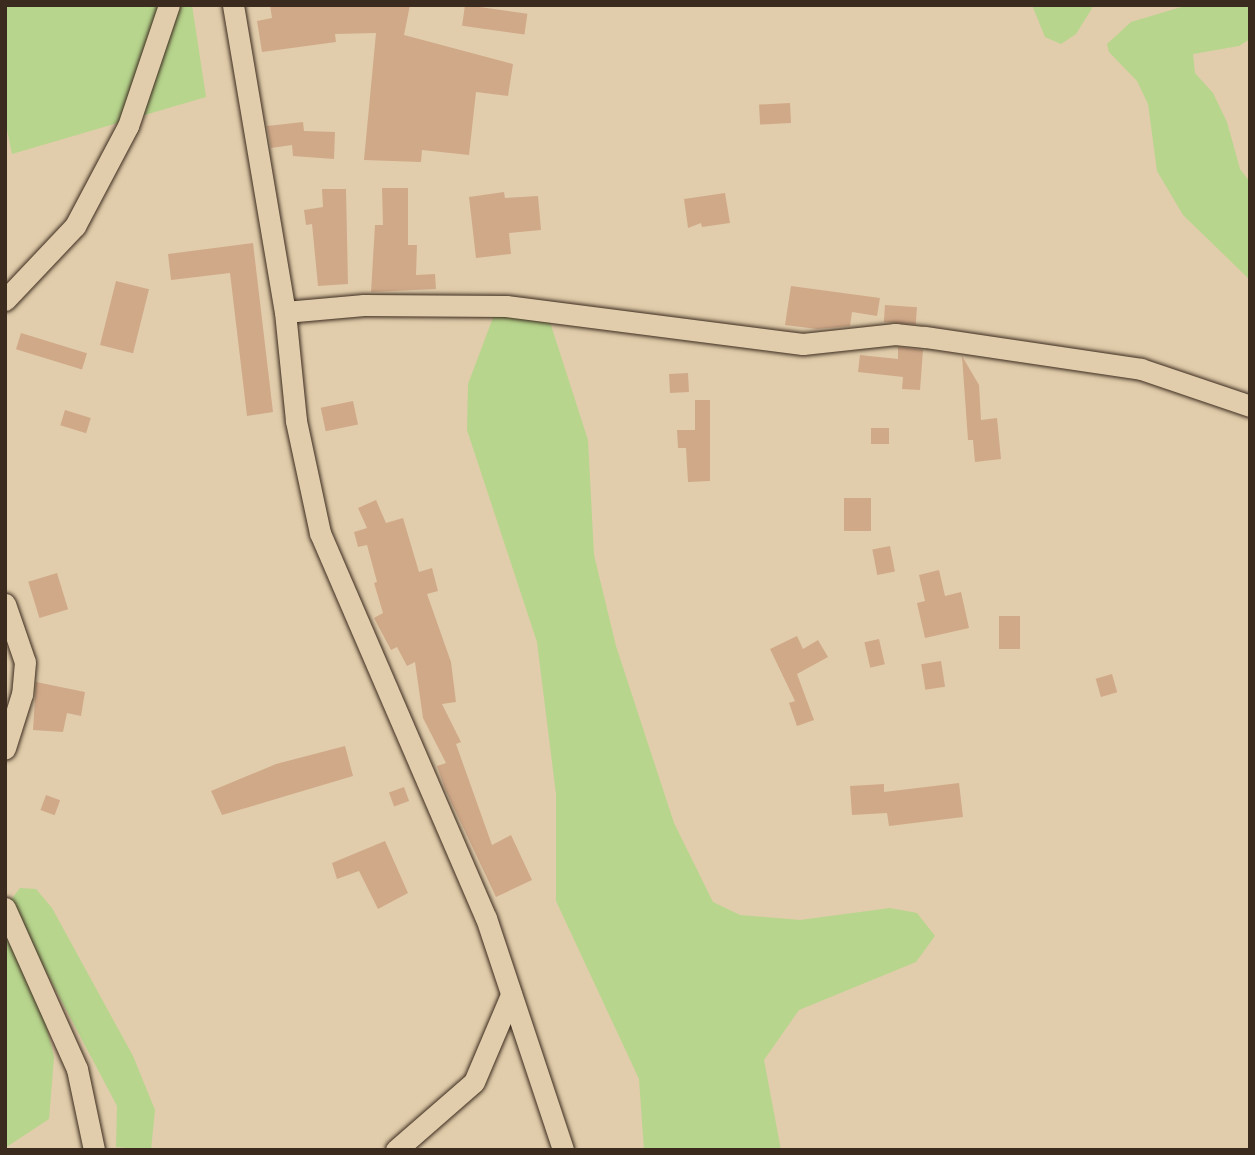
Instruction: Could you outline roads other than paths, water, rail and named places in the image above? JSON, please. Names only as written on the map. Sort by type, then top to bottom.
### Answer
[{"type":"street","points":[[5,300],[75,226],[128,126],[169,5]]},
{"type":"street","points":[[233,5],[285,312],[296,421],[320,533],[486,918],[564,1148]]},
{"type":"street","points":[[285,312],[364,304],[506,306],[803,344],[895,334],[1141,369],[1250,406]]},
{"type":"street","points":[[5,604],[25,662],[22,694],[5,748]]},
{"type":"street","points":[[5,908],[77,1069],[94,1150]]},
{"type":"street","points":[[396,1150],[474,1082],[511,995]]}]
